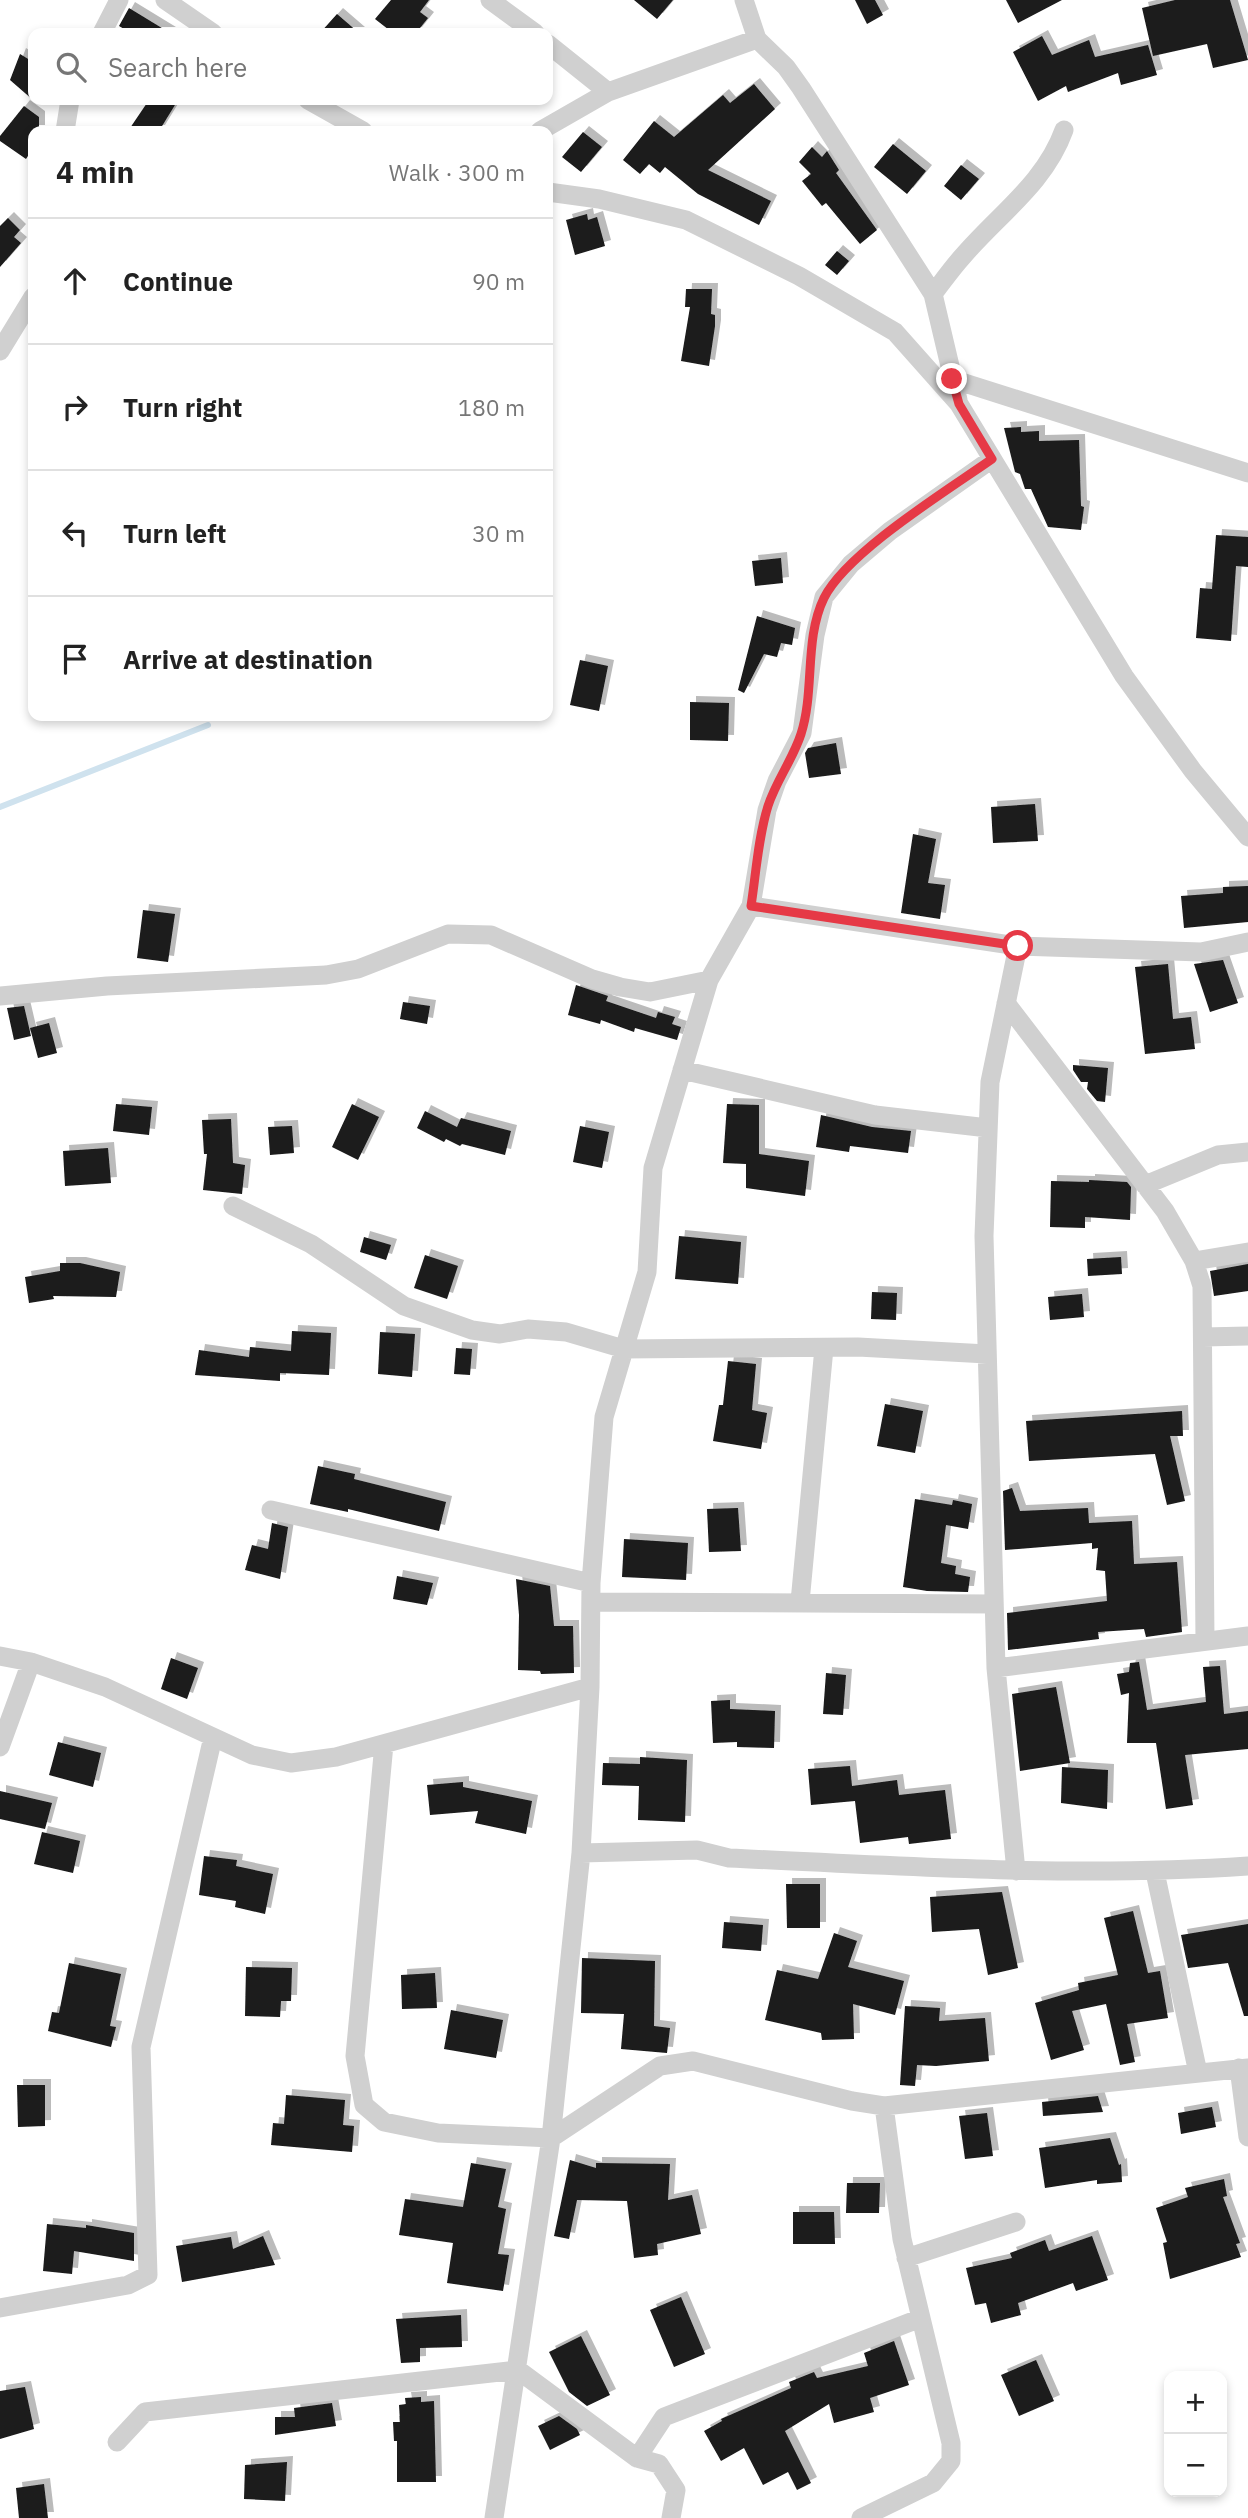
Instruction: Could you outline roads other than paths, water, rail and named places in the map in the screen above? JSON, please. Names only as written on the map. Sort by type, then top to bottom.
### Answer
[{"type":"street","points":[[105,28],[119,0]]},
{"type":"street","points":[[165,0],[206,28]]},
{"type":"street","points":[[490,0],[528,28]]},
{"type":"street","points":[[744,0],[757,39],[786,67],[801,88],[933,294],[959,404]]},
{"type":"street","points":[[549,126],[608,92],[757,39]]},
{"type":"street","points":[[553,48],[608,92]]},
{"type":"street","points":[[66,126],[69,105]]},
{"type":"street","points":[[317,105],[354,126]]},
{"type":"street","points":[[933,294],[964,255],[1010,210],[1038,177],[1056,152],[1064,130]]},
{"type":"street","points":[[553,193],[599,199],[687,220],[799,276],[895,332],[959,404],[1124,676],[1193,771],[1248,837]]},
{"type":"street","points":[[0,351],[28,305]]},
{"type":"street","points":[[952,379],[1248,473]]},
{"type":"street","points":[[494,2518],[551,2138],[581,1853],[590,1686],[591,1592],[604,1417],[647,1272],[653,1168],[709,980],[751,906],[767,810],[777,781],[802,733],[815,635],[824,597],[851,564],[890,531],[992,459]]},
{"type":"street","points":[[751,906],[1018,946],[1201,952],[1248,942]]},
{"type":"street","points":[[0,996],[107,986],[326,975],[358,969],[448,934],[491,935],[592,979],[620,987],[650,992],[709,980]]},
{"type":"street","points":[[1016,1871],[996,1668],[984,1236],[990,1082],[1018,946]]},
{"type":"street","points":[[1006,1003],[1165,1211],[1194,1261],[1202,1286],[1205,1641]]},
{"type":"street","points":[[682,1070],[875,1115],[988,1128]]},
{"type":"street","points":[[1145,1185],[1218,1155],[1248,1152]]},
{"type":"street","points":[[233,1206],[311,1244],[404,1306],[472,1331],[500,1334],[528,1329],[566,1332],[624,1349],[824,1348],[987,1354]]},
{"type":"street","points":[[1194,1261],[1248,1252]]},
{"type":"street","points":[[1203,1337],[1248,1336]]},
{"type":"street","points":[[800,1602],[824,1348]]},
{"type":"street","points":[[271,1510],[591,1592],[800,1602],[993,1604]]},
{"type":"street","points":[[973,1604],[994,1628]]},
{"type":"street","points":[[996,1668],[1248,1636]]},
{"type":"street","points":[[0,1656],[32,1662],[105,1688],[252,1755],[290,1763],[336,1757],[590,1686]]},
{"type":"street","points":[[0,1747],[32,1662]]},
{"type":"street","points":[[0,2308],[128,2285],[148,2274],[141,2047],[213,1737]]},
{"type":"street","points":[[384,1744],[355,2056],[364,2105],[384,2122],[438,2133],[551,2138],[660,2066],[694,2061],[852,2101],[884,2106],[1243,2068],[1248,2137]]},
{"type":"street","points":[[581,1853],[697,1850],[729,1858],[1016,1871],[1155,1872],[1248,1866]]},
{"type":"street","points":[[1155,1872],[1198,2073]]},
{"type":"street","points":[[861,2518],[933,2483],[951,2461],[951,2443],[906,2258],[884,2106]]},
{"type":"street","points":[[906,2258],[1016,2222]]},
{"type":"street","points":[[636,2458],[664,2417],[921,2318]]},
{"type":"street","points":[[117,2442],[145,2412],[518,2370],[636,2458],[659,2464],[676,2490],[671,2518]]},
{"type":"waterway","points":[[0,807],[208,725]]}]
